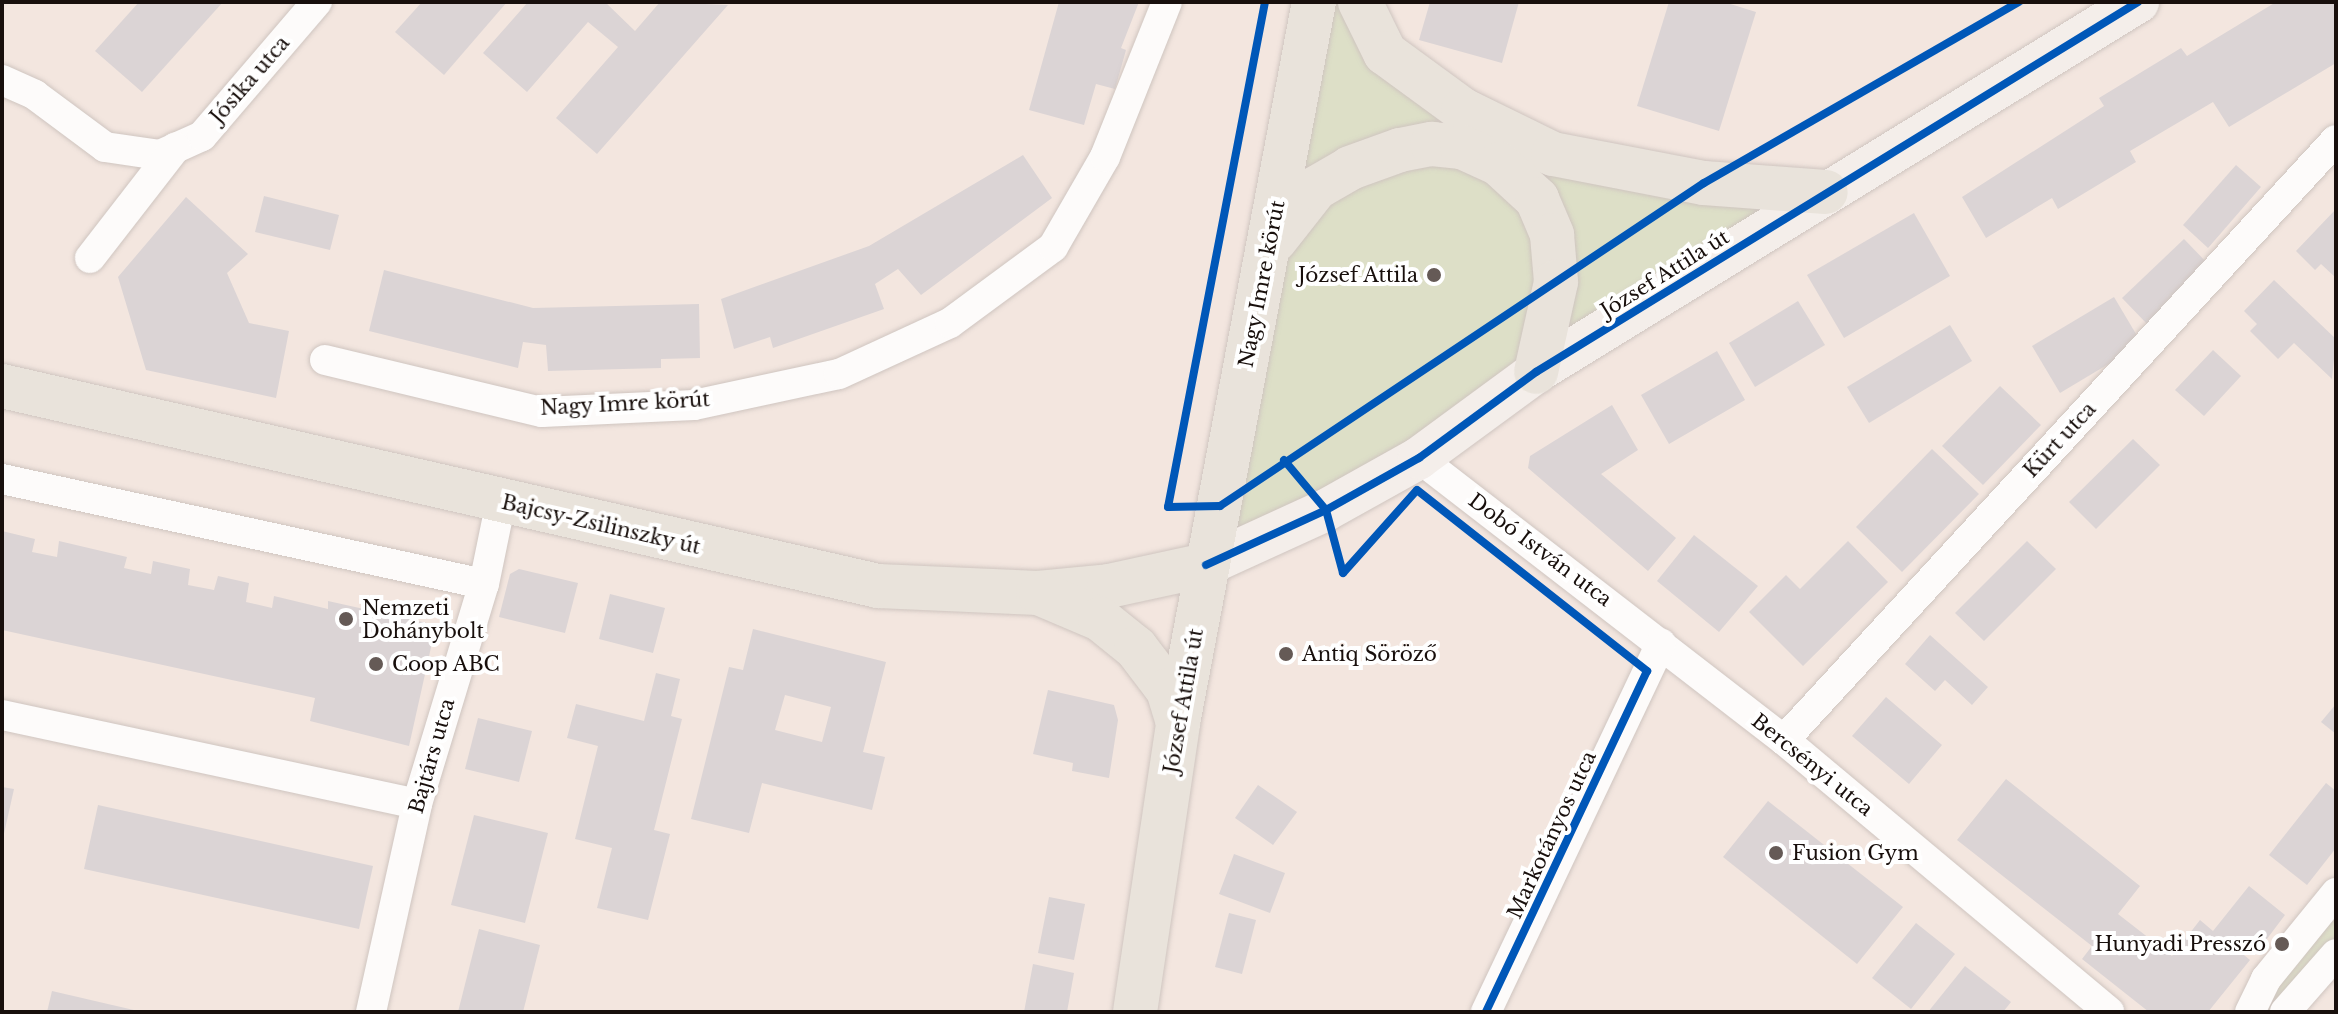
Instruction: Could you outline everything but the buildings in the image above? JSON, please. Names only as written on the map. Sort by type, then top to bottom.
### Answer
[{"type":"main road","name":"Nagy Imre körút","points":[[1206,565],[1271,245],[1314,2]]},
{"type":"main road","points":[[1360,2],[1385,53],[1463,110],[1553,154],[1704,183],[1826,192]]},
{"type":"main road","points":[[1271,245],[1316,188],[1375,159],[1432,144],[1462,147],[1499,164],[1537,199],[1552,235],[1556,282],[1536,372]]},
{"type":"main road","name":"Bajcsy-Zsilinszky út","points":[[2,386],[167,427],[878,586],[1038,593],[1109,586],[1206,565]]},
{"type":"main road","name":"József Attila út","points":[[1135,1012],[1178,723],[1206,565]]},
{"type":"main road","points":[[1038,593],[1100,619],[1136,648],[1168,690],[1178,723]]},
{"type":"street","name":"Jósika utca","points":[[90,258],[168,151],[202,136],[317,2]]},
{"type":"street","name":"Nagy Imre körút","points":[[325,360],[542,412],[694,405],[839,374],[950,323],[1053,247],[1105,157],[1167,2]]},
{"type":"street","name":"József Attila út","points":[[1206,565],[1326,510],[1419,458],[1536,372],[2138,2]]},
{"type":"street","points":[[2,80],[35,95],[105,147],[168,151]]},
{"type":"street","name":"Kürt utca","points":[[1784,740],[2336,140]]},
{"type":"street","name":"Dobó István utca","points":[[1419,458],[1661,643]]},
{"type":"street","points":[[2,479],[484,584]]},
{"type":"street","name":"Bajtárs utca","points":[[371,1012],[417,804],[484,584],[501,501]]},
{"type":"street","name":"Bercsényi utca","points":[[1661,643],[1784,740],[2109,1012]]},
{"type":"street","name":"Markotányos utca","points":[[1486,1012],[1661,643]]},
{"type":"street","points":[[2,715],[417,804]]},
{"type":"street","points":[[2250,1012],[2266,979],[2336,893]]},
{"type":"street","points":[[2285,1012],[2336,954]]},
{"type":"green space","points":[[1314,2],[1360,2],[1385,53],[1553,154],[1826,192],[1206,565]]},
{"type":"green space","points":[[2336,893],[2336,954],[2285,1012],[2250,1012]]},
{"type":"cycle path","points":[[1265,2],[1168,507],[1220,506],[1704,183],[2019,2]]},
{"type":"cycle path","points":[[1206,565],[1326,510],[1419,458],[1536,372],[2138,2]]},
{"type":"cycle path","points":[[1284,460],[1326,510],[1343,573],[1417,490],[1647,671],[1486,1012]]},
{"type":"place","name":"József Attila","points":[[1434,275]]},
{"type":"place","name":"Nemzeti Dohánybolt","points":[[346,619]]},
{"type":"place","name":"Antiq Söröző","points":[[1286,654]]},
{"type":"place","name":"Coop ABC","points":[[376,664]]},
{"type":"place","name":"Fusion Gym","points":[[1776,853]]},
{"type":"place","name":"Hunyadi Presszó","points":[[2282,944]]}]
